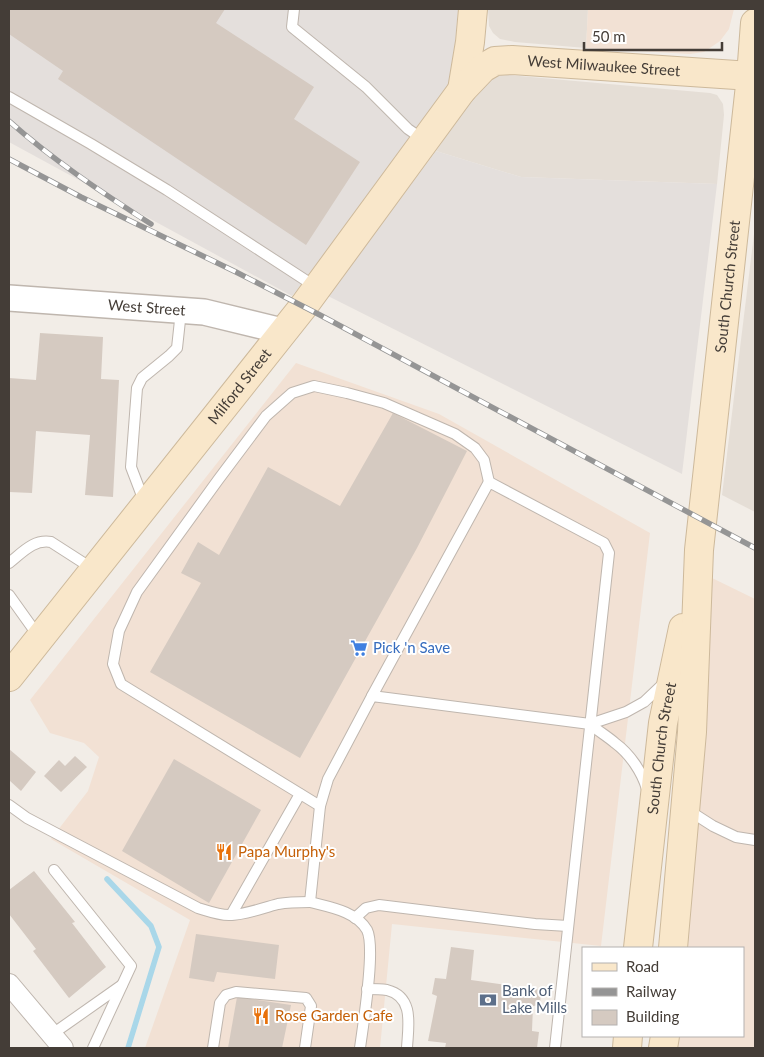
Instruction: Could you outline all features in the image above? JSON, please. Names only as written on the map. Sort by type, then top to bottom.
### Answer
[{"type":"main road","points":[[462,90],[470,42],[472,9]]},
{"type":"main road","name":"South Church Street","points":[[672,947],[692,732],[699,550],[753,76],[755,23]]},
{"type":"main road","name":"West Milwaukee Street","points":[[462,90],[483,68],[495,61],[512,60],[753,76]]},
{"type":"main road","name":"Milford Street","points":[[9,677],[92,569],[146,504],[317,288],[462,90]]},
{"type":"main road","name":"South Church Street","points":[[638,947],[663,723],[699,550]]},
{"type":"street","name":"West Street","points":[[9,298],[204,312],[282,331]]},
{"type":"street","points":[[9,984],[57,1042]]},
{"type":"lane","points":[[294,9],[292,27],[366,87],[408,130],[425,141]]},
{"type":"lane","points":[[9,97],[167,190],[317,288]]},
{"type":"lane","points":[[146,504],[137,485],[132,467],[137,388],[142,378],[177,348],[181,310]]},
{"type":"lane","points":[[310,902],[320,806],[328,779],[488,482],[484,460],[475,448],[455,434],[384,403],[314,386],[292,393],[266,416],[137,592],[119,631],[113,664],[121,684],[320,806]]},
{"type":"lane","points":[[488,482],[604,543],[609,553],[555,1048]]},
{"type":"lane","points":[[9,563],[36,542],[44,541],[51,542],[92,569]]},
{"type":"lane","points":[[9,595],[40,638]]},
{"type":"lane","points":[[372,696],[590,724],[626,712],[644,702],[658,690],[674,671]]},
{"type":"lane","points":[[590,724],[600,734],[616,743],[635,765],[644,778],[653,812]]},
{"type":"lane","points":[[231,915],[300,794]]},
{"type":"lane","points":[[9,805],[27,818],[198,908],[213,913],[242,914],[278,904],[310,902],[342,911],[355,918],[366,930],[370,946],[360,1048]]},
{"type":"lane","points":[[685,808],[713,826],[736,837],[755,840]]},
{"type":"lane","points":[[54,870],[131,966],[93,1048]]},
{"type":"lane","points":[[355,918],[366,908],[379,905],[535,924],[568,926]]},
{"type":"lane","points":[[57,1042],[122,984]]},
{"type":"lane","points":[[366,989],[387,990],[396,994],[404,1002],[409,1014],[407,1048]]},
{"type":"lane","points":[[213,1048],[220,1004],[226,995],[236,992],[306,998],[311,1006],[305,1048]]},
{"type":"shaded area","points":[[9,9],[458,9],[453,68],[447,88],[339,239],[292,296],[9,142]]},
{"type":"shaded area","points":[[488,9],[588,9],[586,48],[500,39],[489,26]]},
{"type":"shaded area","points":[[588,9],[734,9],[729,29],[720,41],[704,52],[690,54],[586,48]]},
{"type":"shaded area","points":[[508,75],[717,95],[723,104],[724,115],[717,184],[521,177],[436,151],[479,88],[487,80],[495,76]]},
{"type":"shaded area","points":[[436,151],[521,177],[717,184],[682,474],[328,296]]},
{"type":"shaded area","points":[[755,226],[755,512],[722,495]]},
{"type":"shaded area","points":[[296,363],[439,414],[650,533],[601,946],[392,924],[380,1048],[145,1048],[190,920],[51,839],[88,791],[99,757],[84,743],[50,733],[30,700]]},
{"type":"shaded area","points":[[712,578],[755,599],[755,1048],[670,1048],[671,1037],[744,1037],[744,947],[679,947]]},
{"type":"building","points":[[9,9],[225,9],[216,23],[314,87],[294,119],[360,162],[306,245],[58,79],[63,71],[9,34]]},
{"type":"building","points":[[40,333],[103,337],[101,379],[119,380],[113,497],[85,495],[90,435],[36,431],[32,493],[9,492],[9,378],[36,380]]},
{"type":"building","points":[[393,413],[467,451],[417,548],[300,758],[150,672],[201,583],[181,573],[198,542],[219,555],[268,467],[340,506]]},
{"type":"building","points":[[9,749],[36,772],[21,791],[9,780]]},
{"type":"building","points":[[75,756],[87,767],[61,792],[44,776],[59,760],[65,766]]},
{"type":"building","points":[[174,759],[261,810],[209,903],[122,851]]},
{"type":"building","points":[[34,871],[75,922],[72,923],[106,967],[69,998],[33,951],[36,949],[9,914],[9,890]]},
{"type":"building","points":[[196,934],[279,945],[275,979],[217,972],[214,982],[189,978]]},
{"type":"building","name":"Bank of Lake Mills","points":[[451,947],[474,950],[471,980],[541,990],[540,1005],[533,1006],[532,1031],[539,1032],[537,1048],[445,1048],[446,1043],[428,1041],[437,996],[432,994],[435,978],[446,979]]},
{"type":"building","name":"Rose Garden Cafe","points":[[237,997],[291,1005],[282,1048],[228,1048]]},
{"type":"waterway","points":[[107,879],[151,926],[159,947],[128,1048]]},
{"type":"railway","points":[[9,121],[78,175],[151,224]]},
{"type":"railway","points":[[9,159],[81,197],[320,315],[755,548]]},
{"type":"place","name":"Pick 'n Save","points":[[359,648]]},
{"type":"place","name":"Papa Murphy's","points":[[224,852]]},
{"type":"place","name":"Bank of Lake Mills","points":[[488,1000]]},
{"type":"place","name":"Rose Garden Cafe","points":[[261,1016]]}]
